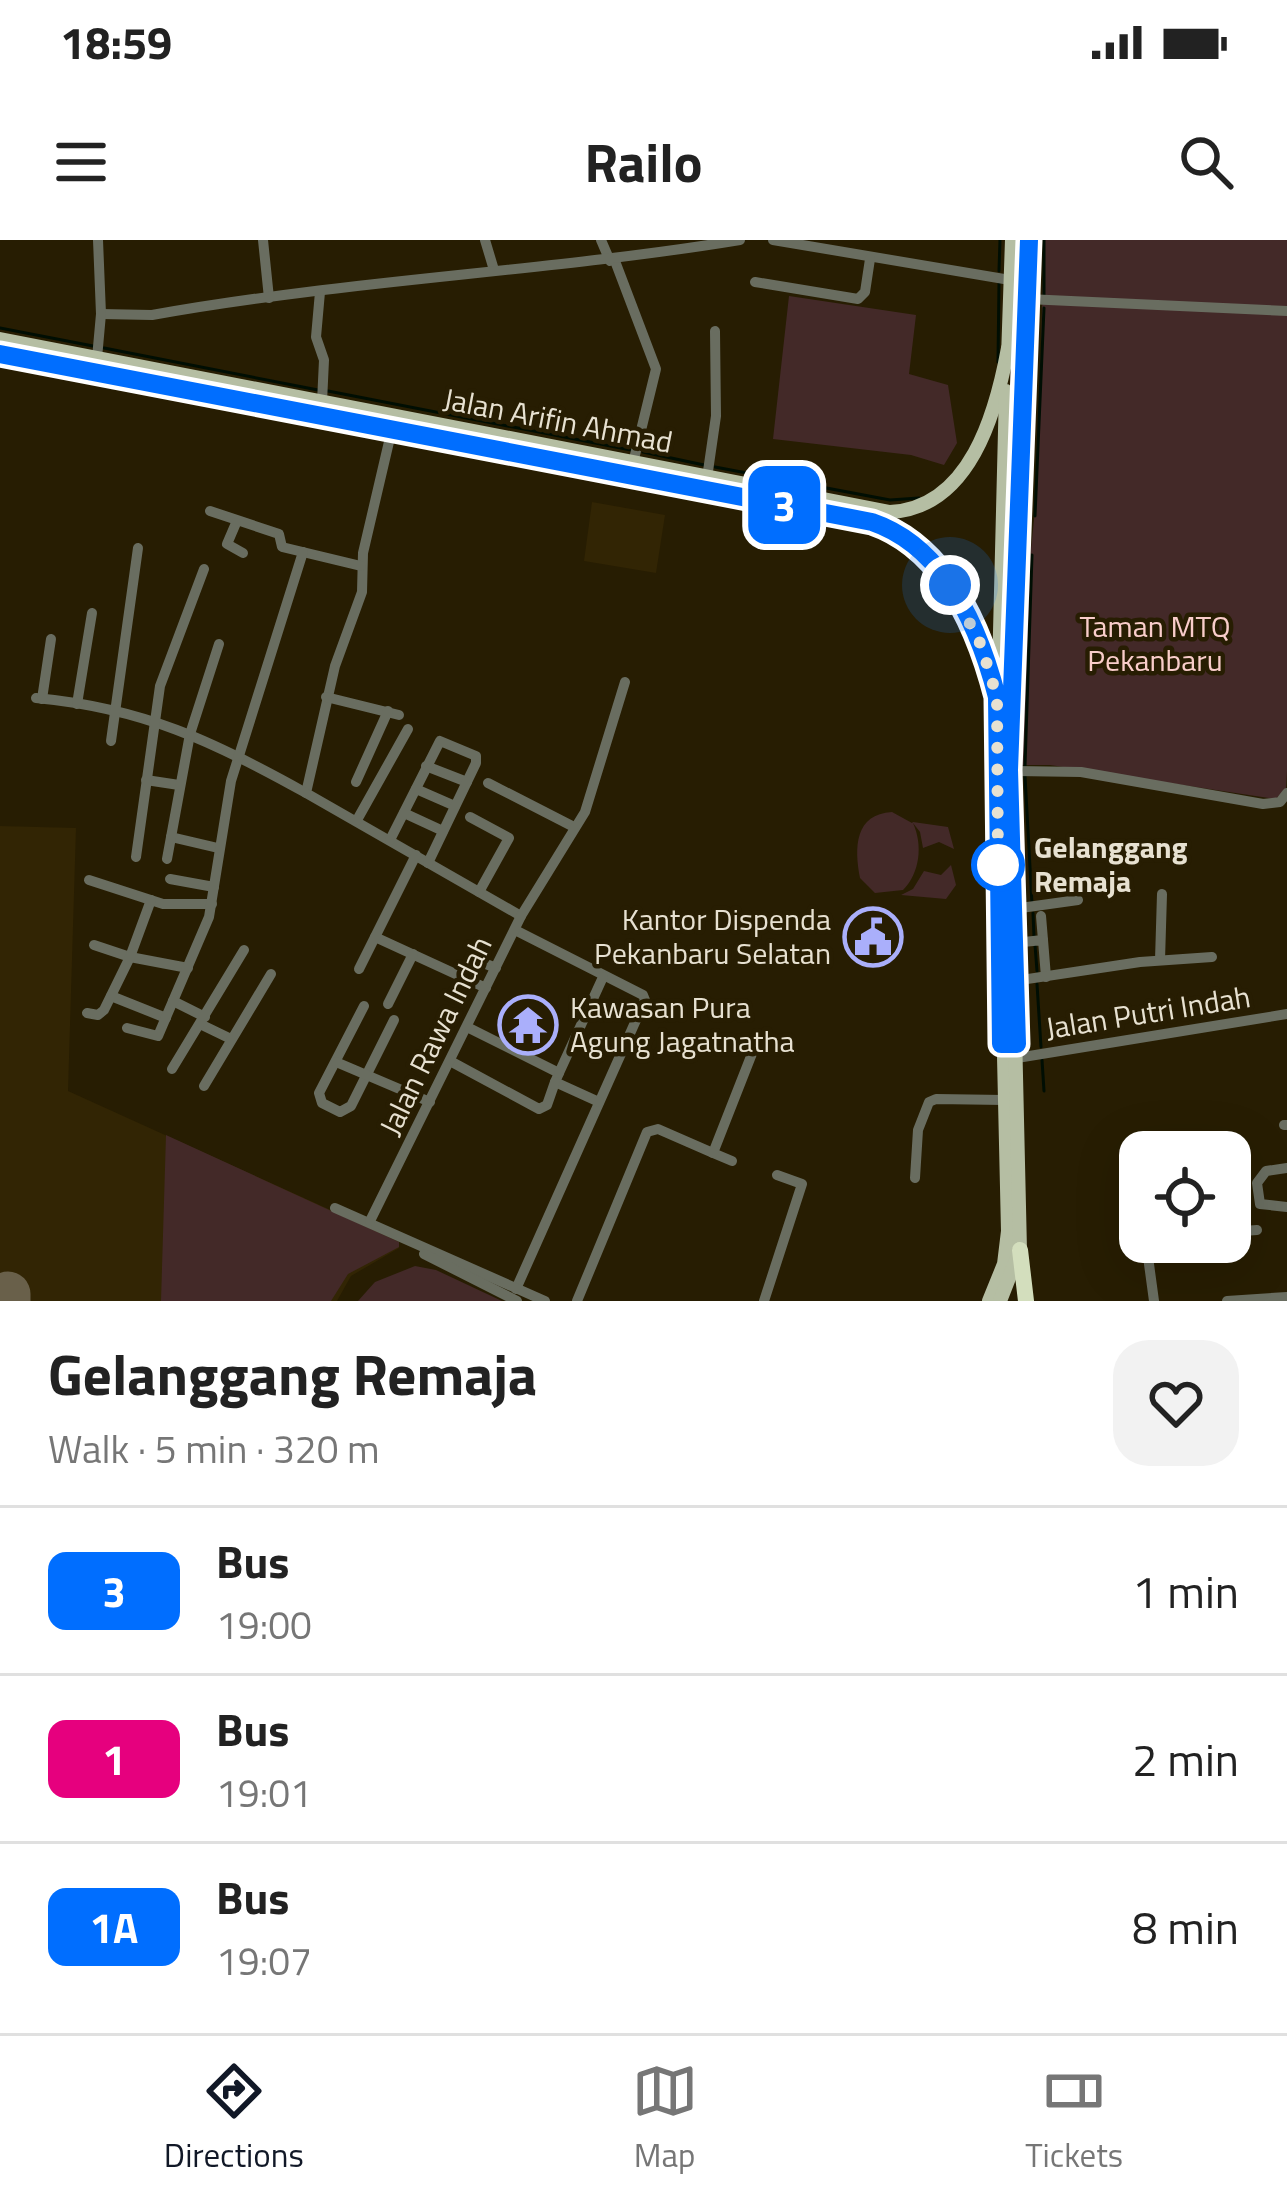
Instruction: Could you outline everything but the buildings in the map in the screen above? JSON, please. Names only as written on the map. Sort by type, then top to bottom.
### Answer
[{"type":"highway","points":[[1021,1250],[1026,1301]]},
{"type":"main road","points":[[1010,525],[1012,240]]},
{"type":"main road","points":[[1000,1301],[1021,1250],[997,697],[1029,240]]},
{"type":"main road","name":"Jalan Arifin Ahmad","points":[[0,339],[38,354],[392,432],[633,463],[877,512],[922,506],[956,480],[995,407],[1008,348]]},
{"type":"main road","name":"Jalan Arifin Ahmad","points":[[0,355],[98,358],[872,522],[899,532],[929,556],[950,585],[981,645],[997,697]]},
{"type":"main road","points":[[989,1301],[1007,1243],[1004,1100],[1012,1049],[1014,981],[1009,547]]},
{"type":"street","points":[[98,240],[98,358]]},
{"type":"street","points":[[263,240],[269,298]]},
{"type":"street","points":[[485,240],[494,270]]},
{"type":"street","points":[[601,240],[656,369],[633,463]]},
{"type":"street","points":[[101,314],[152,315],[494,270],[612,261],[740,240]]},
{"type":"street","points":[[773,240],[1010,280]]},
{"type":"street","points":[[755,282],[859,299],[865,292],[870,259]]},
{"type":"street","points":[[320,292],[316,337],[324,360],[322,402]]},
{"type":"street","points":[[1028,299],[1287,311]]},
{"type":"street","points":[[707,478],[716,416],[716,331]]},
{"type":"street","points":[[306,793],[326,697],[360,599],[361,566],[392,432]]},
{"type":"street","points":[[209,511],[279,534],[281,546],[361,566]]},
{"type":"street","points":[[236,523],[227,544],[244,553]]},
{"type":"street","points":[[111,741],[138,548]]},
{"type":"street","points":[[127,1028],[158,1036],[212,904],[218,848],[238,756],[303,552]]},
{"type":"street","points":[[136,857],[162,676],[204,569]]},
{"type":"street","points":[[77,704],[92,613]]},
{"type":"street","name":"Jalan Rawa Indah","points":[[51,639],[39,698],[115,710],[190,734],[357,820],[521,916],[370,1221]]},
{"type":"street","points":[[167,859],[190,734],[219,644]]},
{"type":"street","points":[[521,916],[590,801],[625,682]]},
{"type":"street","points":[[326,697],[394,713],[356,782]]},
{"type":"street","points":[[357,820],[408,729]]},
{"type":"street","points":[[390,841],[442,740],[476,756],[428,863]]},
{"type":"street","points":[[426,766],[467,782]]},
{"type":"street","points":[[1009,770],[1081,772],[1262,805],[1280,802],[1287,793]]},
{"type":"street","points":[[146,780],[179,785]]},
{"type":"street","points":[[488,783],[574,827]]},
{"type":"street","points":[[416,790],[455,806]]},
{"type":"street","points":[[404,812],[443,831]]},
{"type":"street","points":[[470,817],[509,838],[479,892]]},
{"type":"street","points":[[170,837],[218,848]]},
{"type":"street","points":[[359,969],[416,855]]},
{"type":"street","points":[[170,879],[214,887]]},
{"type":"street","points":[[89,880],[172,905],[212,904]]},
{"type":"street","points":[[1160,960],[1162,894]]},
{"type":"street","points":[[87,1013],[100,1014],[111,996],[151,900]]},
{"type":"street","points":[[1013,909],[1035,910],[1078,900]]},
{"type":"street","points":[[1035,910],[1046,977]]},
{"type":"street","points":[[514,930],[643,994],[645,1000],[516,1295]]},
{"type":"street","points":[[375,937],[486,988]]},
{"type":"street","points":[[1013,944],[1043,940]]},
{"type":"street","points":[[94,945],[188,968]]},
{"type":"street","points":[[172,1069],[244,950]]},
{"type":"street","points":[[388,1004],[412,954]]},
{"type":"street","points":[[1014,981],[1212,957]]},
{"type":"street","points":[[471,958],[496,968]]},
{"type":"street","points":[[204,1086],[271,974]]},
{"type":"street","points":[[450,1061],[539,1109],[547,1105],[603,977]]},
{"type":"street","points":[[111,996],[166,1018]]},
{"type":"street","points":[[173,1001],[231,1040]]},
{"type":"street","points":[[364,1006],[319,1096],[322,1103],[340,1112],[351,1106],[394,1020]]},
{"type":"street","name":"Jalan Putri Indah","points":[[1012,1049],[1287,1014]]},
{"type":"street","points":[[467,1027],[599,1102]]},
{"type":"street","points":[[713,1153],[755,1046]]},
{"type":"street","points":[[336,1063],[430,1102]]},
{"type":"street","points":[[915,1178],[918,1130],[929,1102],[1004,1100]]},
{"type":"street","points":[[577,1301],[647,1132],[655,1128],[732,1161]]},
{"type":"street","points":[[1287,1168],[1266,1171],[1258,1180],[1260,1204],[1287,1207]]},
{"type":"street","points":[[764,1301],[802,1184],[777,1175]]},
{"type":"street","points":[[335,1208],[516,1295],[545,1301]]},
{"type":"street","points":[[1251,1230],[1256,1230]]},
{"type":"street","points":[[1149,1263],[1154,1301]]},
{"type":"street","points":[[1227,1301],[1287,1298]]},
{"type":"shaded area","points":[[592,502],[665,515],[656,573],[584,561]]},
{"type":"shaded area","points":[[0,826],[76,828],[68,1091],[399,1241],[399,1248],[351,1276],[337,1301],[0,1301]]},
{"type":"green space","name":"Taman MTQ Pekanbaru","points":[[1044,240],[1287,240],[1287,771],[1286,790],[1275,799],[1050,765],[1019,765],[1026,597],[1037,491]]},
{"type":"green space","points":[[789,296],[916,315],[909,374],[948,385],[957,443],[944,465],[911,455],[773,439]]},
{"type":"green space","points":[[892,812],[912,823],[913,822],[948,827],[954,849],[939,842],[923,848],[913,823],[919,849],[913,875],[903,890],[875,893],[860,878],[860,834],[871,819]]},
{"type":"green space","points":[[951,865],[956,885],[946,899],[901,895],[913,889],[924,871],[941,875]]},
{"type":"green space","points":[[166,1135],[399,1242],[399,1247],[348,1274],[331,1301],[161,1301]]},
{"type":"green space","points":[[415,1266],[436,1270],[502,1301],[358,1301],[375,1282]]},
{"type":"waterway","points":[[999,271],[1000,240]]},
{"type":"waterway","points":[[1044,240],[1044,295]]},
{"type":"waterway","points":[[998,362],[999,284]]},
{"type":"waterway","points":[[1035,516],[1044,308]]},
{"type":"waterway","points":[[0,328],[93,346]]},
{"type":"waterway","points":[[104,348],[318,390]]},
{"type":"waterway","points":[[328,391],[631,450]]},
{"type":"waterway","points":[[643,452],[704,465]]},
{"type":"waterway","points":[[715,467],[890,500],[919,498]]},
{"type":"waterway","points":[[1025,766],[1032,555]]},
{"type":"waterway","points":[[1025,776],[1032,904]]},
{"type":"waterway","points":[[1033,913],[1034,936]]},
{"type":"waterway","points":[[1035,945],[1037,971]]},
{"type":"waterway","points":[[1037,984],[1041,1047]]},
{"type":"waterway","points":[[1042,1060],[1044,1091]]},
{"type":"runway","points":[[8,1294],[8,1301]]},
{"type":"bus line","name":"3","points":[[0,354],[872,522],[906,536],[929,556],[950,585],[974,628],[997,697],[1001,1044],[1017,1044],[1009,770],[1029,240]]},
{"type":"place","name":"Gelanggang Remaja","points":[[998,865]]},
{"type":"place","name":"Kantor Dispenda Pekanbaru Selatan","points":[[873,937]]},
{"type":"place","name":"Kawasan Pura Agung Jagatnatha","points":[[528,1025]]},
{"type":"route","points":[[950,585],[974,628],[997,697],[998,875],[998,865]]}]
